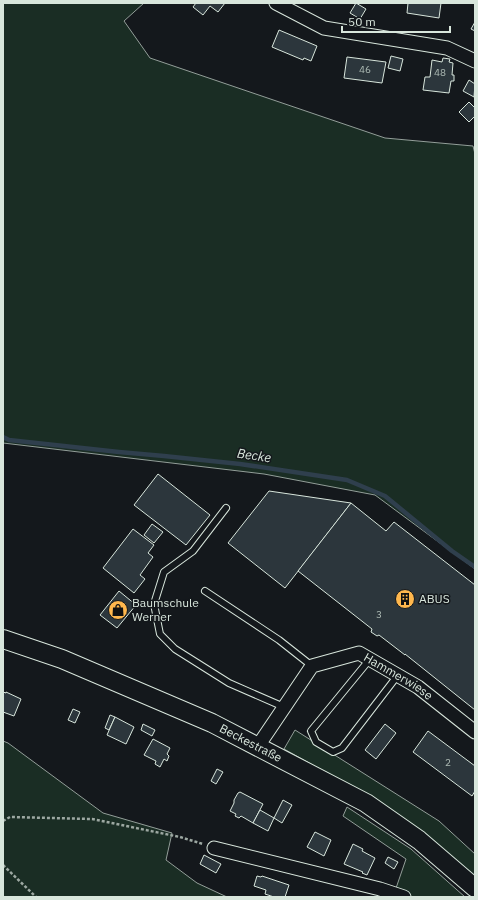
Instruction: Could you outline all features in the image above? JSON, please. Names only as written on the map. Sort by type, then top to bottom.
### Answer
[{"type":"main road","name":"Beckestraße","points":[[3,639],[62,658],[212,723],[258,746],[366,803],[419,840],[475,888]]},
{"type":"street","points":[[276,3],[324,28],[447,48],[475,61]]},
{"type":"street","name":"Hammerwiese","points":[[312,666],[359,653],[418,687],[475,732]]},
{"type":"street","points":[[258,746],[312,666]]},
{"type":"street","points":[[214,848],[380,889],[404,897]]},
{"type":"lane","points":[[226,508],[193,552],[164,572],[154,604],[160,634],[176,649],[229,683],[284,707]]},
{"type":"lane","points":[[205,591],[279,640],[312,666]]},
{"type":"lane","points":[[370,659],[311,731],[316,742],[333,752],[342,748],[398,675]]},
{"type":"path","points":[[3,821],[10,818],[92,819],[180,837],[214,848]]},
{"type":"path","points":[[3,865],[36,897]]},
{"type":"green space","points":[[3,3],[144,3],[124,21],[150,58],[385,138],[473,146],[475,154],[475,569],[375,495],[264,474],[3,443]]},
{"type":"green space","points":[[295,730],[439,821],[475,854],[475,878],[372,798],[284,749]]},
{"type":"green space","points":[[3,741],[8,743],[103,813],[172,833],[166,860],[197,883],[227,897],[3,897]]},
{"type":"green space","points":[[347,807],[411,849],[465,897],[393,897],[406,859],[343,816]]},
{"type":"building","points":[[196,3],[225,3],[218,12],[210,6],[203,15],[193,7]]},
{"type":"building","points":[[356,3],[366,9],[360,19],[350,13]]},
{"type":"building","points":[[408,3],[441,3],[439,18],[407,13]]},
{"type":"building","points":[[475,22],[475,31],[471,29]]},
{"type":"building","points":[[279,30],[317,46],[311,61],[304,58],[303,60],[272,47]]},
{"type":"building","points":[[391,56],[403,59],[400,71],[388,68]]},
{"type":"building","points":[[347,57],[386,62],[382,83],[344,78]]},
{"type":"building","points":[[443,58],[450,59],[449,62],[453,63],[452,75],[454,75],[454,81],[451,81],[449,93],[423,90],[425,77],[430,77],[432,60],[442,62]]},
{"type":"building","points":[[469,80],[475,84],[474,97],[463,91]]},
{"type":"building","points":[[469,102],[475,108],[475,116],[469,122],[459,112]]},
{"type":"building","points":[[158,474],[210,515],[186,545],[134,505]]},
{"type":"building","points":[[269,491],[351,503],[285,588],[228,543]]},
{"type":"building","name":"ABUS","points":[[351,503],[386,531],[394,522],[475,585],[475,710],[405,654],[379,635],[377,636],[371,632],[372,629],[298,571]]},
{"type":"building","points":[[152,524],[163,532],[154,543],[144,535]]},
{"type":"building","points":[[133,529],[154,545],[148,553],[153,557],[140,575],[145,579],[134,593],[103,568]]},
{"type":"building","name":"Baumschule Werner","points":[[119,591],[136,605],[117,628],[100,615]]},
{"type":"building","points":[[3,692],[21,699],[14,716],[3,712]]},
{"type":"building","points":[[73,709],[80,712],[75,723],[68,720]]},
{"type":"building","points":[[110,715],[115,717],[109,730],[105,728]]},
{"type":"building","points":[[115,717],[134,727],[126,744],[107,735]]},
{"type":"building","points":[[143,724],[155,730],[152,736],[141,730]]},
{"type":"building","points":[[385,724],[396,733],[376,759],[365,750]]},
{"type":"building","points":[[428,731],[475,766],[475,791],[472,796],[413,752]]},
{"type":"building","points":[[153,739],[170,748],[167,754],[169,756],[167,761],[164,759],[160,767],[155,764],[156,761],[144,755]]},
{"type":"building","points":[[217,769],[223,772],[216,784],[211,781]]},
{"type":"building","points":[[240,792],[263,804],[253,823],[241,816],[239,818],[235,816],[236,814],[230,811],[234,800]]},
{"type":"building","points":[[283,800],[292,805],[282,823],[274,818]]},
{"type":"building","points":[[260,810],[274,818],[268,831],[253,823]]},
{"type":"building","points":[[315,832],[331,840],[324,856],[307,847]]},
{"type":"building","points":[[353,844],[375,858],[367,875],[344,864]]},
{"type":"building","points":[[204,855],[221,864],[216,873],[200,864]]},
{"type":"building","points":[[388,857],[398,862],[394,869],[385,863]]},
{"type":"building","points":[[257,876],[262,876],[289,885],[285,897],[274,897],[265,894],[266,890],[254,886]]},
{"type":"waterway","name":"Becke","points":[[3,437],[9,440],[240,464],[347,480],[385,496],[452,551],[475,567]]},
{"type":"place","name":"ABUS","points":[[405,599]]},
{"type":"place","name":"Baumschule Werner","points":[[118,610]]}]
